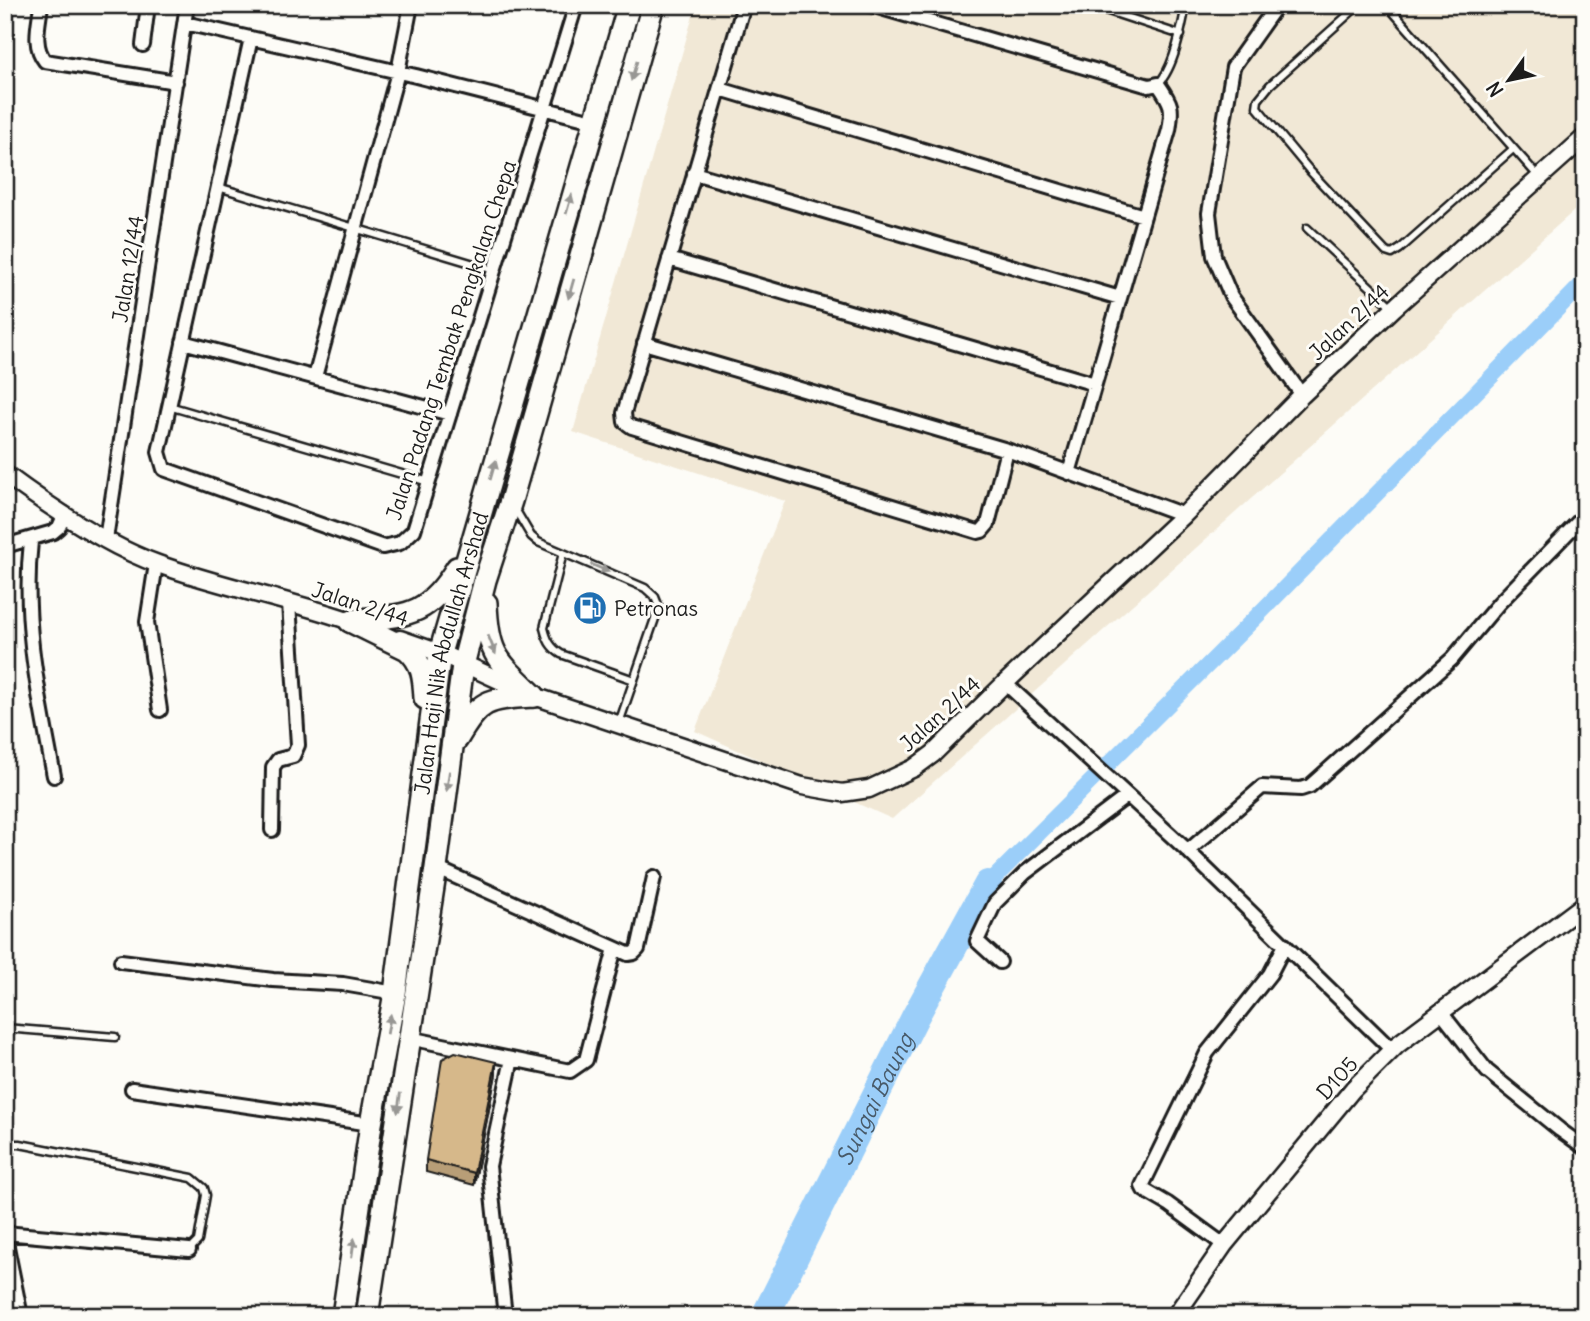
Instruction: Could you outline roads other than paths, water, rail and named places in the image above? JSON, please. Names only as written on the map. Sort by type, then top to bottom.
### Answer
[{"type":"main road","name":"Jalan Haji Nik Abdullah Arshad","points":[[343,1316],[371,1124],[395,993],[440,653],[629,5]]},
{"type":"main road","name":"Jalan Haji Nik Abdullah Arshad","points":[[367,1316],[436,868],[463,665],[485,580],[653,5]]},
{"type":"main road","points":[[350,621],[403,615],[430,603],[443,591],[472,543]]},
{"type":"main road","points":[[485,580],[488,638],[492,650],[505,669],[534,696]]},
{"type":"main road","points":[[350,621],[407,649],[421,665],[424,676],[427,746]]},
{"type":"main road","points":[[452,747],[478,707],[499,698],[534,696]]},
{"type":"street","points":[[41,5],[37,43],[45,61],[176,82]]},
{"type":"street","points":[[144,45],[148,5]]},
{"type":"street","name":"Jalan 12/44","points":[[106,539],[187,5]]},
{"type":"street","points":[[315,377],[398,72],[411,5]]},
{"type":"street","name":"Jalan Padang Tembak Pengkalan Chepa","points":[[251,38],[159,452],[164,469],[383,547],[400,543],[414,530],[576,5]]},
{"type":"street","points":[[744,5],[624,413],[628,425],[973,531],[982,531],[988,523],[1007,450]]},
{"type":"street","points":[[871,5],[1149,86],[1158,84],[1171,103],[1172,113],[1069,472]]},
{"type":"street","points":[[1277,5],[1233,67],[1209,213],[1214,256],[1231,296],[1301,395]]},
{"type":"street","points":[[185,23],[398,72],[593,121]]},
{"type":"street","points":[[720,89],[1143,216]]},
{"type":"street","name":"Jalan 2/44","points":[[5,474],[106,539],[156,564],[350,621],[440,653],[534,696],[802,786],[842,793],[869,789],[914,768],[933,754],[1005,682],[1184,515],[1301,395],[1585,137]]},
{"type":"street","points":[[694,173],[1120,298]]},
{"type":"street","points":[[669,259],[1095,384]]},
{"type":"street","points":[[183,342],[450,414]]},
{"type":"street","points":[[644,343],[1007,450],[1184,515]]},
{"type":"street","points":[[5,547],[53,533],[65,514]]},
{"type":"street","points":[[1188,851],[1262,787],[1301,789],[1310,786],[1452,659],[1499,603],[1585,515]]},
{"type":"street","points":[[31,541],[27,580],[33,667],[54,776]]},
{"type":"street","points":[[156,564],[146,622],[160,709]]},
{"type":"street","points":[[272,830],[273,767],[278,760],[293,756],[298,745],[289,603]]},
{"type":"street","points":[[1005,682],[1188,851],[1392,1050]]},
{"type":"street","points":[[1000,962],[977,941],[995,903],[1025,873],[1127,796]]},
{"type":"street","points":[[436,868],[628,954],[638,949],[654,877]]},
{"type":"street","name":"D105","points":[[1175,1316],[1224,1245],[1353,1089],[1392,1050],[1440,1011],[1579,908]]},
{"type":"street","points":[[1224,1245],[1142,1186],[1207,1053],[1270,974],[1285,945]]},
{"type":"street","points":[[409,1038],[570,1071],[586,1060],[615,948]]},
{"type":"street","points":[[121,961],[273,980],[343,984],[395,993]]},
{"type":"street","points":[[1440,1011],[1487,1071],[1585,1148]]},
{"type":"street","points":[[507,1316],[489,1166],[512,1059]]},
{"type":"street","points":[[132,1088],[371,1124]]},
{"type":"street","points":[[21,1316],[5,1235],[189,1250]]},
{"type":"lane","points":[[1090,5],[1181,35]]},
{"type":"lane","points":[[1158,84],[1164,78],[1181,35],[1186,5]]},
{"type":"lane","points":[[1359,5],[1270,85],[1256,107],[1310,171],[1386,252],[1392,254],[1401,249],[1513,149]]},
{"type":"lane","points":[[1387,5],[1539,177]]},
{"type":"lane","points":[[218,187],[494,270]]},
{"type":"lane","points":[[1307,228],[1394,308]]},
{"type":"lane","points":[[169,406],[429,482]]},
{"type":"lane","points":[[510,501],[531,536],[538,542],[645,588],[659,607],[618,724]]},
{"type":"lane","points":[[563,553],[544,628],[547,640],[553,649],[561,654],[634,680]]},
{"type":"lane","points":[[5,1028],[115,1037]]},
{"type":"lane","points":[[5,1144],[20,1144],[198,1181],[206,1195],[198,1241],[189,1250]]},
{"type":"waterway","points":[[988,884],[1256,617],[1585,281]]},
{"type":"waterway","name":"Sungai Baung","points":[[765,1316],[915,1017],[988,884]]},
{"type":"place","name":"Petronas","points":[[590,608]]}]
